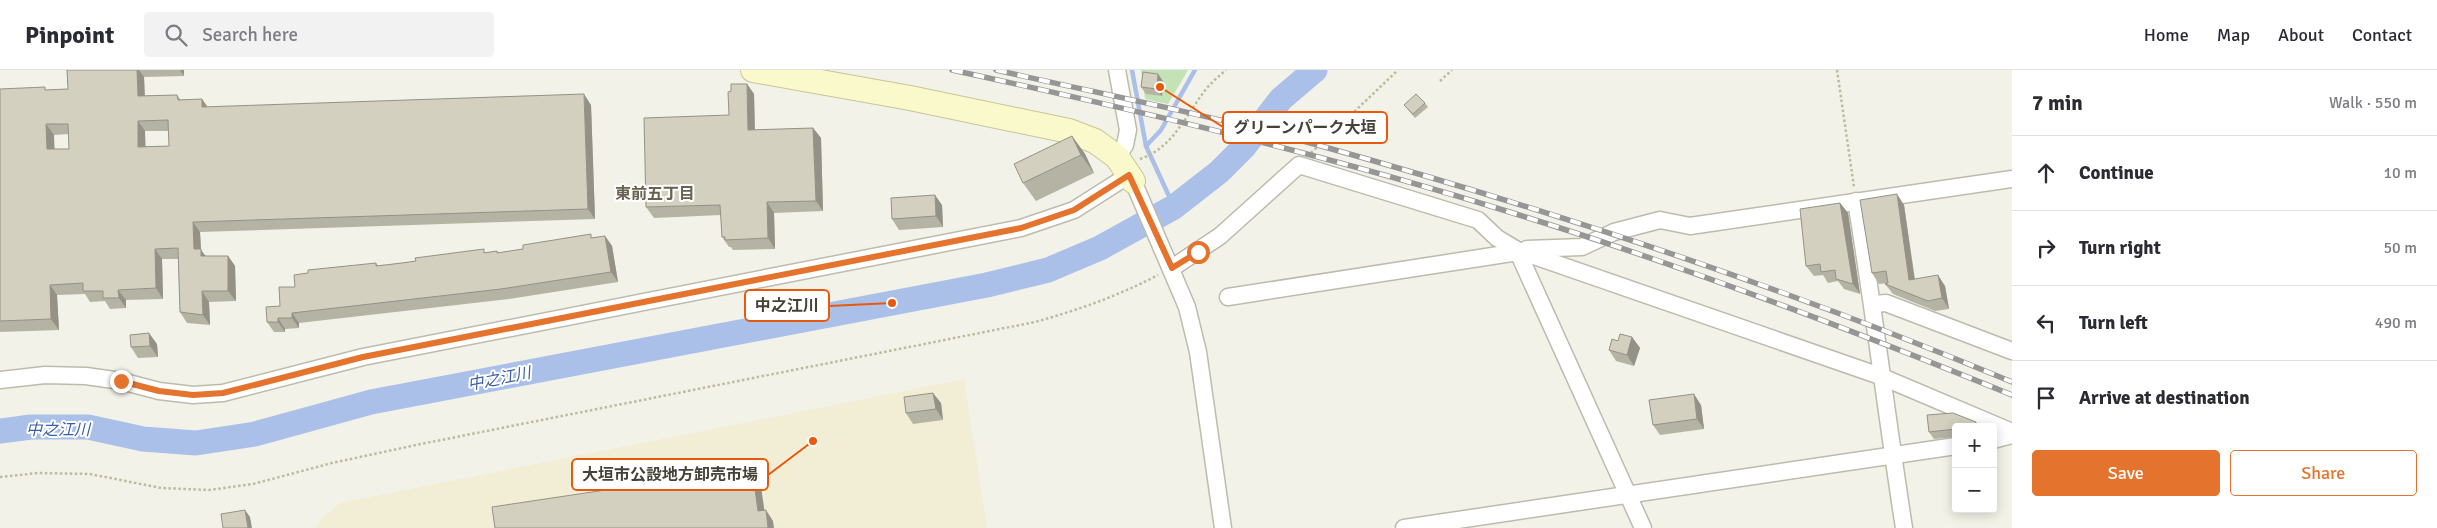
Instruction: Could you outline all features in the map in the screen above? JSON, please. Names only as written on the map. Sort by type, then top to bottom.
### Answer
[{"type":"street","points":[[753,70],[783,72],[1069,131],[1095,141],[1125,169],[1169,262],[1187,307],[1198,352],[1223,528]]},
{"type":"street","points":[[1117,70],[1128,130],[1125,145],[1125,169]]},
{"type":"street","points":[[1169,262],[1220,236],[1299,165],[1478,220],[1497,238],[1517,251],[1880,376],[2012,433]]},
{"type":"street","points":[[0,380],[45,375],[86,376],[121,381],[159,391],[193,395],[223,393],[363,357],[1021,228],[1074,210],[1125,169]]},
{"type":"street","points":[[1228,297],[1517,251],[1582,247],[1614,232],[1660,220],[1690,226],[2012,179]]},
{"type":"street","points":[[1856,201],[1873,304],[1880,376],[1904,528]]},
{"type":"street","points":[[1517,251],[1643,528]]},
{"type":"street","points":[[1873,304],[1886,303],[2012,351]]},
{"type":"street","points":[[1997,439],[2012,433]]},
{"type":"street","points":[[1404,528],[1952,447]]},
{"type":"path","points":[[1125,169],[1150,156],[1167,142],[1179,130],[1206,89],[1226,70]]},
{"type":"path","points":[[1299,165],[1398,70]]},
{"type":"path","points":[[1440,81],[1452,70]]},
{"type":"path","points":[[1837,70],[1856,201]]},
{"type":"path","points":[[0,477],[38,473],[90,474],[161,488],[209,490],[253,484],[332,463],[407,447],[1035,322],[1088,308],[1125,292],[1169,262]]},
{"type":"shaded area","points":[[964,379],[987,528],[316,528],[320,520],[340,503]]},
{"type":"green space","points":[[1141,70],[1188,70],[1168,104],[1145,99]]},
{"type":"building","points":[[67,70],[137,70],[138,96],[177,95],[178,100],[202,99],[202,107],[584,94],[588,209],[193,222],[194,249],[201,249],[201,256],[228,256],[228,291],[202,291],[203,315],[180,312],[178,248],[155,249],[156,288],[118,290],[119,298],[103,298],[103,291],[83,291],[83,283],[50,285],[51,319],[0,321],[0,89],[45,87],[45,90],[68,89]],"holes":[[[168,120],[169,146],[138,147],[138,121]],[[46,124],[68,124],[69,149],[47,149]]]},
{"type":"building","points":[[1143,72],[1158,74],[1157,89],[1141,87]]},
{"type":"building","points":[[731,84],[747,84],[748,130],[813,128],[816,201],[767,202],[768,238],[725,240],[725,237],[722,237],[720,205],[646,207],[644,118],[729,115],[728,92],[731,91]]},
{"type":"building","points":[[1416,94],[1425,103],[1413,114],[1404,105]]},
{"type":"building","points":[[1072,136],[1081,155],[1023,183],[1014,164]]},
{"type":"building","points":[[1897,194],[1909,280],[1938,275],[1942,298],[1928,301],[1885,284],[1888,283],[1886,271],[1872,273],[1860,200]]},
{"type":"building","points":[[935,195],[936,216],[892,219],[891,198]]},
{"type":"building","points":[[1840,203],[1853,284],[1836,279],[1835,270],[1821,272],[1820,264],[1806,266],[1800,209]]},
{"type":"building","points":[[591,234],[591,238],[605,236],[611,272],[501,289],[292,313],[292,318],[278,318],[278,322],[267,322],[266,307],[280,306],[279,287],[295,287],[294,275],[308,273],[308,270],[376,263],[376,266],[402,263],[416,261],[415,258],[484,249],[484,253],[497,251],[497,253],[523,249],[523,245]]},
{"type":"building","points":[[149,333],[150,346],[131,347],[130,335]]},
{"type":"building","points":[[1620,334],[1632,337],[1627,355],[1609,350],[1612,339],[1618,341]]},
{"type":"building","points":[[933,393],[936,409],[906,413],[904,397]]},
{"type":"building","points":[[1694,394],[1697,419],[1653,425],[1649,400]]},
{"type":"building","points":[[1953,413],[1976,423],[1952,423],[1952,429],[1929,432],[1927,415]]},
{"type":"building","points":[[752,468],[758,511],[766,510],[768,528],[495,528],[492,507]]},
{"type":"building","points":[[245,510],[248,528],[223,528],[221,514]]},
{"type":"waterway","points":[[1132,70],[1146,146],[1174,207]]},
{"type":"waterway","points":[[1146,146],[1161,130],[1195,70]]},
{"type":"waterway","name":"中之江川","points":[[0,431],[31,427],[88,427],[143,439],[196,443],[255,434],[371,402],[987,285],[1048,270],[1100,248],[1174,207],[1219,172],[1243,148],[1281,99],[1315,70]]},
{"type":"railway","points":[[952,70],[1229,134],[1367,170],[1503,210],[1568,230],[1760,297],[2012,395]]},
{"type":"railway","points":[[996,70],[1275,133],[1403,169],[1579,223],[1754,282],[1927,347],[2012,382]]},
{"type":"place","name":"グリーンパーク大垣","points":[[1160,87]]},
{"type":"place","name":"中之江川","points":[[892,303]]},
{"type":"place","name":"大垣市公設地方卸売市場","points":[[813,441]]},
{"type":"district","name":"東前五丁目","points":[[655,193]]},
{"type":"route","points":[[121,381],[159,391],[193,395],[223,393],[363,357],[1021,228],[1074,210],[1129,175],[1172,268],[1198,252]]}]
